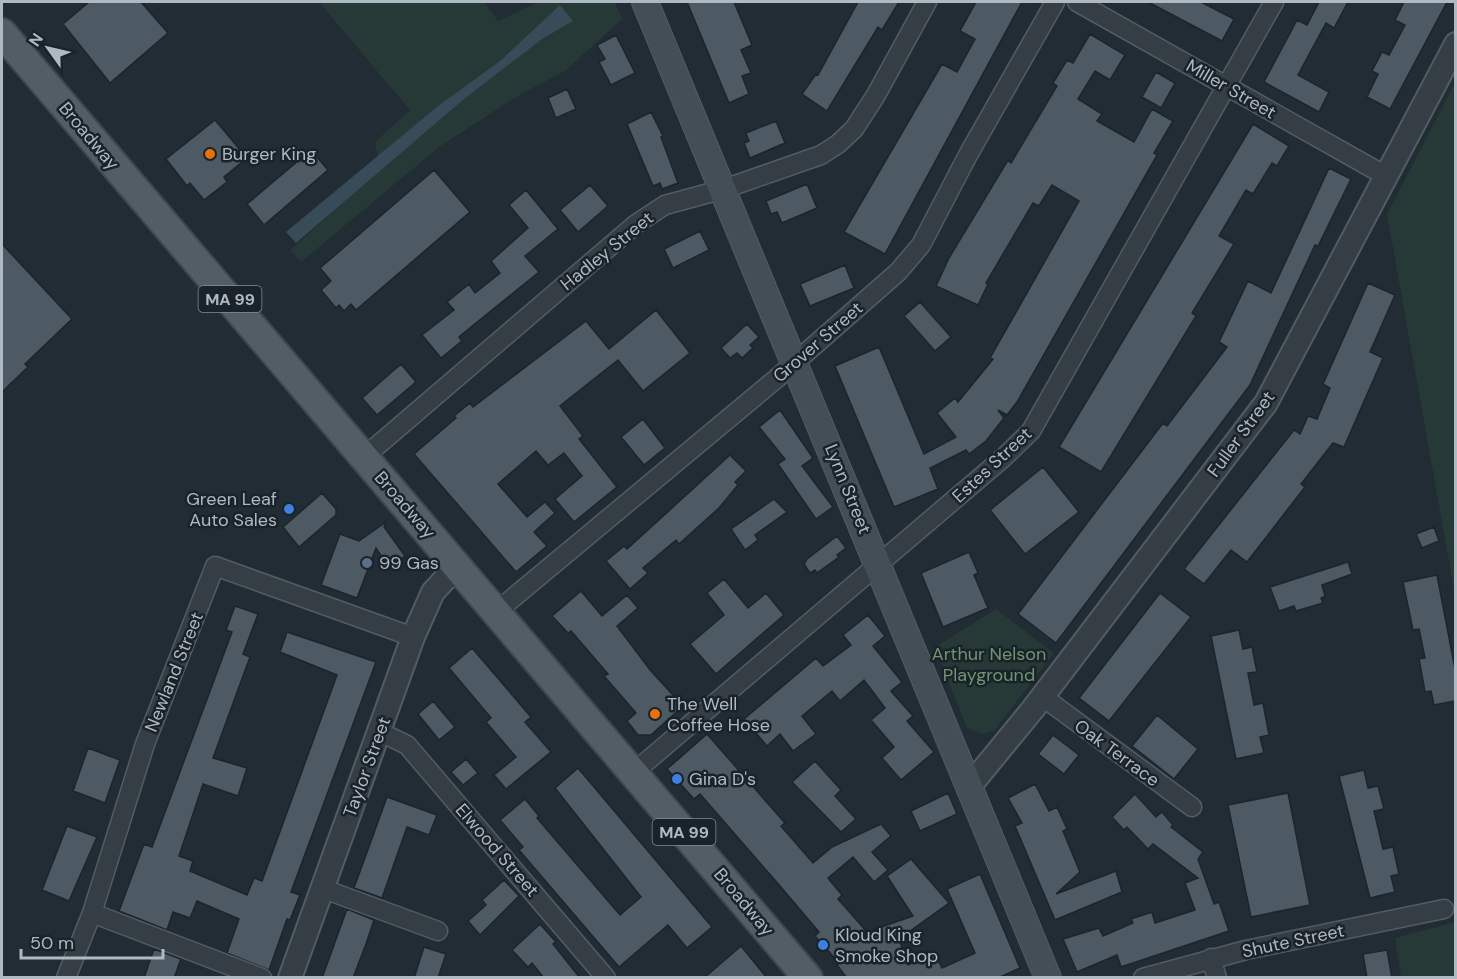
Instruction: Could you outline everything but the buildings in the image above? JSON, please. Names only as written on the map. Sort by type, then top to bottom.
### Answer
[{"type":"main road","name":"Lynn Street","points":[[645,2],[795,360],[1048,978]]},
{"type":"main road","name":"Broadway","points":[[2,33],[808,978]]},
{"type":"street","name":"Hadley Street","points":[[363,457],[636,224],[665,205],[724,189],[821,155],[838,144],[854,129],[876,95],[927,2]]},
{"type":"street","name":"Grover Street","points":[[496,612],[776,379],[898,272],[921,245],[968,155],[1055,2]]},
{"type":"street","name":"Miller Street","points":[[1077,2],[1386,176]]},
{"type":"street","name":"Estes Street","points":[[633,772],[879,565],[1002,459],[1031,431],[1274,2]]},
{"type":"street","name":"Fuller Street","points":[[969,787],[1042,698],[1266,403],[1455,44]]},
{"type":"street","name":"Newland Street","points":[[66,978],[92,914],[145,744],[215,566],[413,637]]},
{"type":"street","name":"Taylor Street","points":[[290,978],[413,637],[433,592],[458,566]]},
{"type":"street","name":"Oak Terrace","points":[[1042,698],[1192,807]]},
{"type":"street","name":"Elwood Street","points":[[380,732],[407,745],[606,978]]},
{"type":"street","points":[[321,888],[438,931]]},
{"type":"street","name":"Shute Street","points":[[1143,978],[1211,958],[1444,909]]},
{"type":"street","points":[[92,914],[262,978]]},
{"type":"street","points":[[1211,958],[1217,978]]},
{"type":"green space","points":[[319,2],[484,2],[498,21],[539,2],[615,2],[622,19],[565,71],[521,94],[439,147],[301,262],[290,250],[380,170],[375,142],[410,110]]},
{"type":"green space","points":[[1455,83],[1455,595],[1387,214]]},
{"type":"green space","name":"Arthur Nelson Playground","points":[[996,609],[1054,653],[994,731],[982,734],[967,728],[935,647]]},
{"type":"green space","points":[[1455,922],[1455,977],[1401,977],[1395,938]]},
{"type":"water","points":[[560,5],[573,21],[542,39],[464,99],[296,243],[286,232],[438,106],[500,61]]},
{"type":"place","name":"Burger King","points":[[210,154]]},
{"type":"place","name":"Green Leaf Auto Sales","points":[[289,509]]},
{"type":"place","name":"99 Gas","points":[[367,563]]},
{"type":"place","name":"The Well Coffee Hose","points":[[655,714]]},
{"type":"place","name":"Gina D's","points":[[677,779]]},
{"type":"place","name":"Kloud King Smoke Shop","points":[[823,945]]}]
